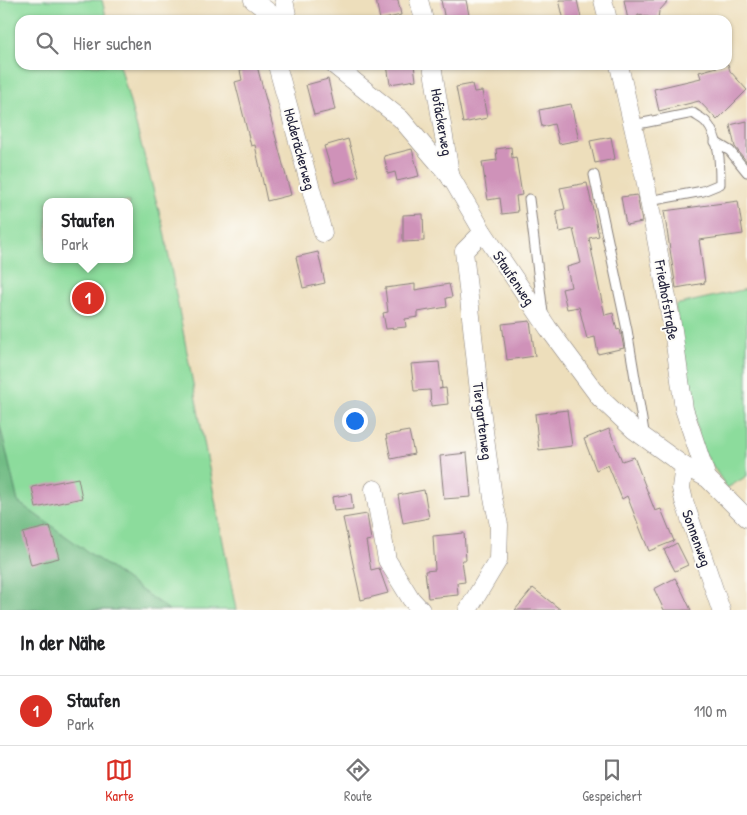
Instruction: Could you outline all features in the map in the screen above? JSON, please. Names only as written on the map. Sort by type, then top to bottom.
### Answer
[{"type":"street","points":[[253,0],[272,15]]},
{"type":"street","points":[[284,0],[287,15]]},
{"type":"street","points":[[419,0],[423,15]]},
{"type":"street","points":[[603,0],[607,15]]},
{"type":"street","name":"Holderäckerweg","points":[[278,70],[323,233]]},
{"type":"street","name":"Staufenweg","points":[[340,70],[401,120],[452,179],[482,232],[600,398],[645,439],[684,466],[707,478]]},
{"type":"street","name":"Hofäckerweg","points":[[433,70],[452,179]]},
{"type":"street","name":"Friedhofstraße","points":[[620,70],[649,200],[673,330],[684,409],[707,478],[747,518]]},
{"type":"street","name":"Tiergartenweg","points":[[468,610],[498,560],[498,525],[492,498],[464,251],[482,232]]},
{"type":"street","name":"Sonnenweg","points":[[684,466],[681,488],[684,501],[721,610]]},
{"type":"street","points":[[374,489],[387,560],[411,599],[421,610]]},
{"type":"lane","points":[[633,125],[693,113],[706,122],[715,142],[720,160],[720,184],[703,191],[649,200]]},
{"type":"lane","points":[[715,142],[730,151],[747,172]]},
{"type":"lane","points":[[594,175],[628,330],[645,439]]},
{"type":"lane","points":[[529,200],[544,321]]},
{"type":"green space","points":[[0,0],[102,0],[106,15],[15,15],[15,70],[121,70],[163,226],[236,610],[0,610]]},
{"type":"green space","points":[[747,289],[747,476],[727,488],[700,446],[675,305]]},
{"type":"green space","points":[[0,425],[18,502],[169,610],[0,610]]},
{"type":"building","points":[[376,0],[398,0],[401,15],[379,15]]},
{"type":"building","points":[[441,0],[466,0],[469,15],[444,15]]},
{"type":"building","points":[[559,0],[577,0],[580,15],[563,15]]},
{"type":"building","points":[[624,0],[669,0],[659,11],[658,15],[627,15]]},
{"type":"building","points":[[240,70],[258,70],[291,195],[267,201],[255,145],[251,146],[235,82],[242,80]]},
{"type":"building","points":[[388,70],[415,70],[416,80],[390,84]]},
{"type":"building","points":[[706,70],[730,70],[747,90],[717,120],[699,101],[659,111],[654,89],[701,78],[699,72]]},
{"type":"building","points":[[328,79],[335,110],[314,115],[306,85]]},
{"type":"building","points":[[472,84],[474,92],[482,91],[487,118],[463,123],[456,87]]},
{"type":"building","points":[[571,104],[579,140],[559,144],[554,124],[542,127],[539,110]]},
{"type":"building","points":[[747,121],[747,162],[735,147],[730,125]]},
{"type":"building","points":[[611,137],[615,159],[595,163],[590,141]]},
{"type":"building","points":[[348,139],[359,176],[335,183],[324,146]]},
{"type":"building","points":[[511,147],[512,158],[516,157],[522,195],[516,196],[518,212],[502,214],[500,198],[488,200],[482,162],[497,160],[496,149]]},
{"type":"building","points":[[412,149],[419,176],[397,181],[395,172],[388,174],[384,156]]},
{"type":"building","points":[[587,183],[599,236],[589,238],[602,302],[605,315],[613,313],[617,330],[620,329],[624,348],[598,354],[595,337],[587,339],[579,307],[567,309],[562,289],[571,287],[567,267],[581,263],[573,229],[560,232],[556,211],[565,209],[560,188]]},
{"type":"building","points":[[637,195],[642,222],[626,225],[621,197]]},
{"type":"building","points":[[738,201],[743,234],[699,240],[705,283],[676,288],[664,211]]},
{"type":"building","points":[[423,214],[424,241],[403,242],[403,215]]},
{"type":"building","points":[[318,252],[325,283],[303,288],[296,257]]},
{"type":"building","points":[[415,284],[415,290],[449,284],[452,297],[446,298],[447,307],[418,312],[418,317],[405,319],[406,327],[386,329],[383,313],[388,312],[385,288]]},
{"type":"building","points":[[530,321],[535,356],[507,360],[502,324]]},
{"type":"building","points":[[439,362],[442,388],[439,389],[446,388],[448,404],[431,406],[430,390],[414,391],[411,364]]},
{"type":"building","points":[[567,410],[572,446],[539,450],[535,414]]},
{"type":"building","points":[[609,429],[622,461],[634,457],[655,511],[661,509],[674,541],[649,551],[627,496],[622,499],[608,465],[596,470],[584,439]]},
{"type":"building","points":[[409,431],[414,454],[391,459],[386,435]]},
{"type":"building","points":[[467,453],[471,497],[444,499],[440,456]]},
{"type":"building","points":[[78,478],[82,498],[36,508],[32,487]]},
{"type":"building","points":[[424,490],[429,518],[403,523],[398,495]]},
{"type":"building","points":[[351,494],[353,509],[334,511],[332,497]]},
{"type":"building","points":[[367,514],[371,540],[366,541],[371,570],[379,568],[388,593],[361,600],[343,518]]},
{"type":"building","points":[[50,526],[59,558],[31,565],[23,533]]},
{"type":"building","points":[[464,533],[466,560],[462,560],[465,582],[457,583],[458,595],[428,598],[425,571],[435,570],[433,536]]},
{"type":"building","points":[[677,543],[688,565],[675,571],[664,550]]},
{"type":"building","points":[[675,578],[691,610],[664,610],[654,589]]},
{"type":"building","points":[[533,588],[561,610],[515,610]]},
{"type":"place","name":"Staufen","points":[[88,298]]}]
